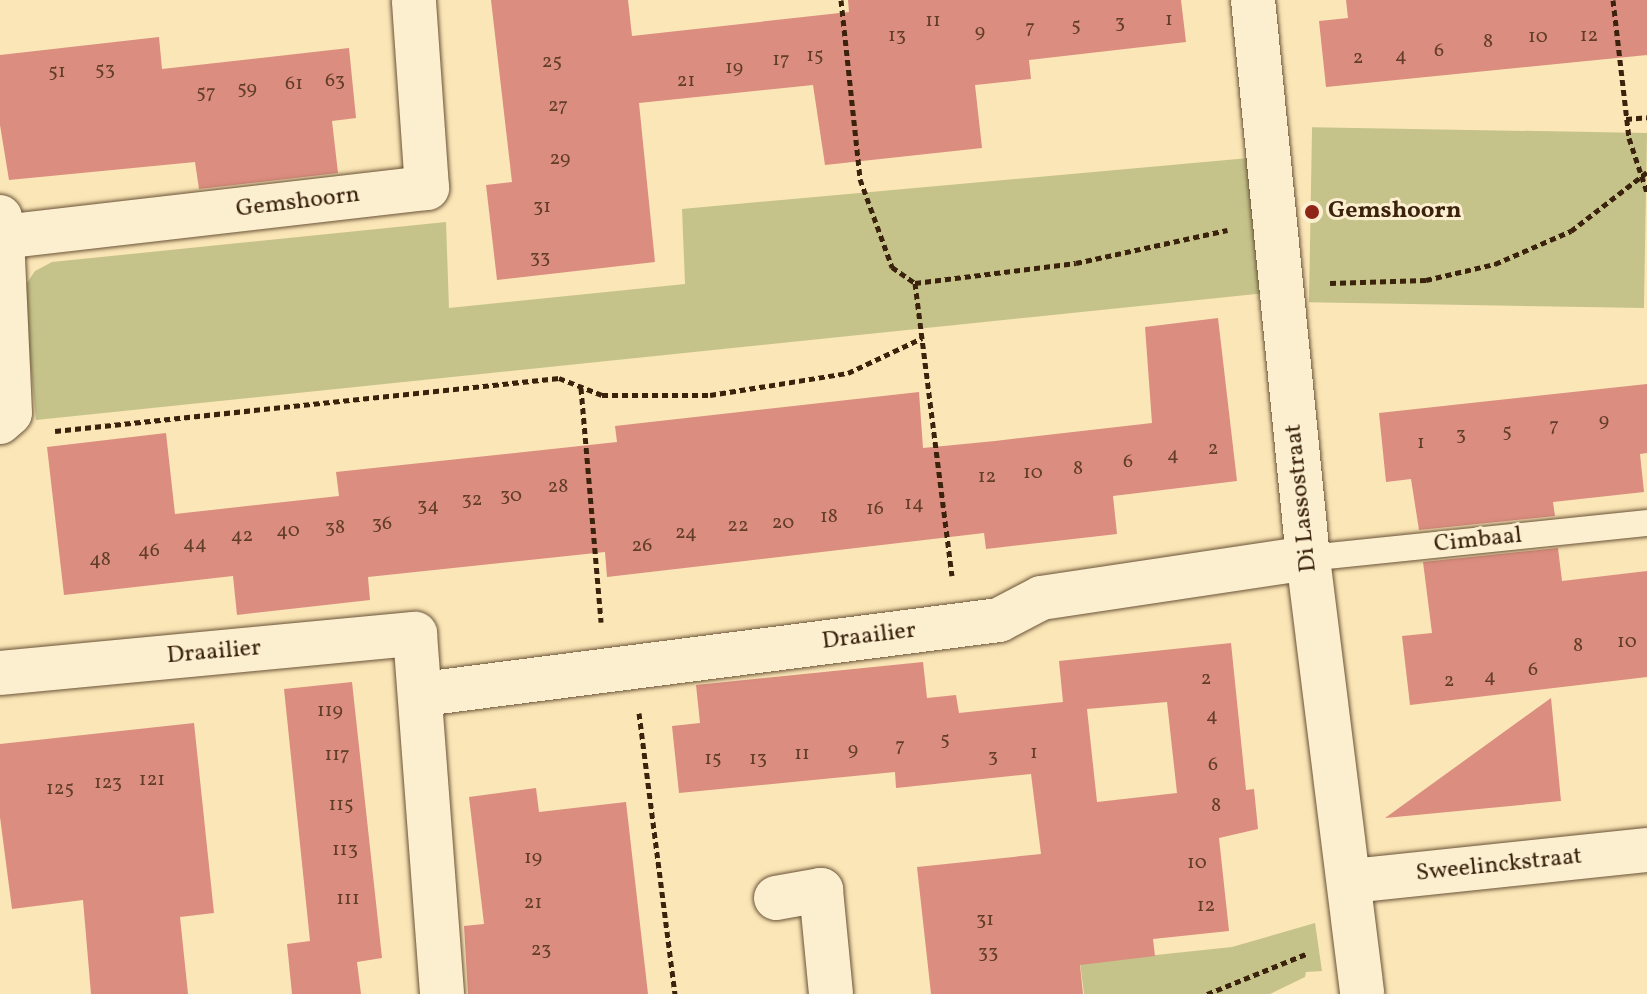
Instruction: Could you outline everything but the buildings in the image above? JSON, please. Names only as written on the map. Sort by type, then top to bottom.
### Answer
[{"type":"street","name":"Gemshoorn","points":[[1,227],[427,188],[414,0]]},
{"type":"street","name":"Di Lassostraat","points":[[1253,0],[1308,558],[1351,881],[1362,994]]},
{"type":"street","points":[[0,422],[10,413],[1,227]]},
{"type":"street","name":"Draailier","points":[[423,694],[999,620],[1041,598],[1308,558]]},
{"type":"street","name":"Draailier","points":[[0,673],[415,634],[423,694],[442,994]]},
{"type":"street","name":"Sweelinckstraat","points":[[1351,881],[1647,850]]},
{"type":"street","points":[[776,898],[821,890],[831,994]]},
{"type":"lane","name":"Cimbaal","points":[[1308,558],[1647,523]]},
{"type":"path","points":[[841,0],[860,179],[892,267],[915,283],[1076,263],[1275,219]]},
{"type":"path","points":[[1613,0],[1626,119],[1640,180],[1647,192]]},
{"type":"path","points":[[1626,119],[1647,117]]},
{"type":"path","points":[[1281,285],[1426,280],[1495,264],[1571,231],[1647,172]]},
{"type":"path","points":[[915,283],[958,625]]},
{"type":"path","points":[[47,432],[559,378],[602,395],[710,395],[848,373],[922,338]]},
{"type":"path","points":[[580,388],[620,669],[675,994]]},
{"type":"path","points":[[1207,994],[1254,971],[1357,944]]},
{"type":"shaded area","points":[[1312,127],[1647,133],[1644,308],[1309,302]]},
{"type":"shaded area","points":[[1249,158],[1266,293],[36,420],[23,289],[35,271],[52,262],[446,222],[449,308],[685,284],[682,209]]},
{"type":"shaded area","points":[[1315,923],[1322,971],[1306,972],[1305,977],[1270,994],[1084,994],[1080,963],[1232,947]]},
{"type":"place","name":"Gemshoorn","points":[[1312,212]]}]
